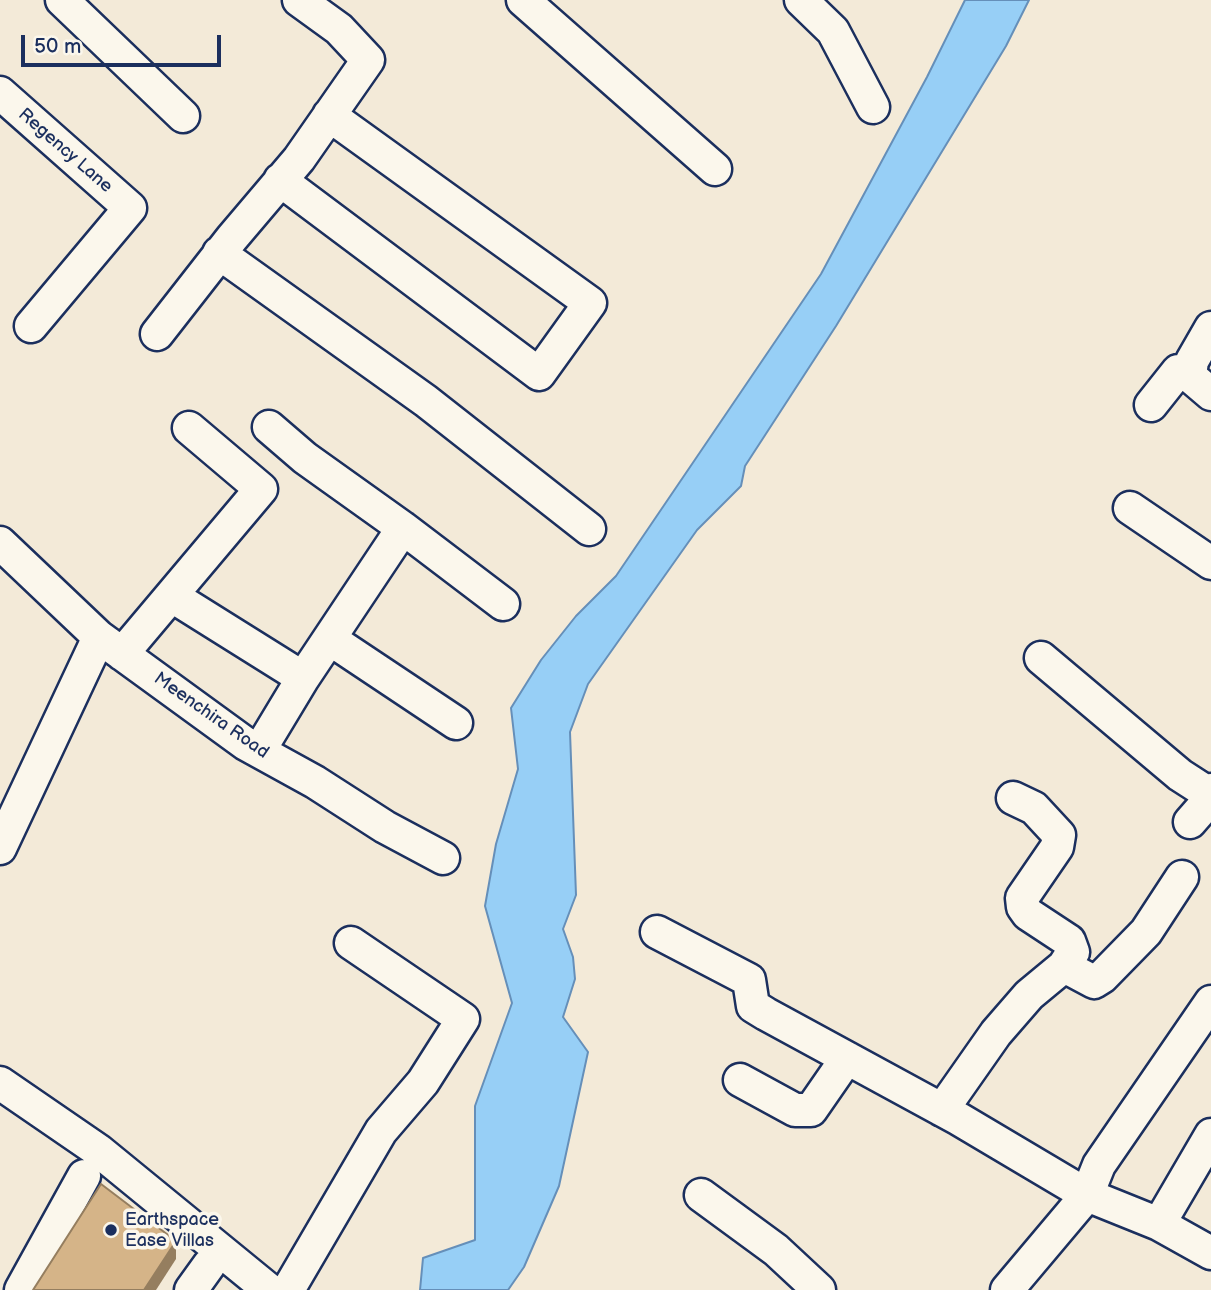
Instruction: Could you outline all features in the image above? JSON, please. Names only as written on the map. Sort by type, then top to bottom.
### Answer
[{"type":"street","points":[[62,0],[183,116]]},
{"type":"street","points":[[157,334],[219,253],[281,180],[368,60],[340,29],[299,0]]},
{"type":"street","points":[[523,0],[715,169]]},
{"type":"street","points":[[801,0],[833,31],[873,107]]},
{"type":"street","name":"Regency Lane","points":[[0,93],[130,208],[31,326]]},
{"type":"street","points":[[281,180],[539,374],[590,303],[329,115]]},
{"type":"street","points":[[219,253],[426,401],[589,529]]},
{"type":"street","points":[[1201,385],[1192,361],[1211,328]]},
{"type":"street","points":[[1151,405],[1178,371],[1184,371],[1201,385]]},
{"type":"street","points":[[270,427],[305,458],[503,604]]},
{"type":"street","points":[[0,848],[111,645],[172,596],[261,489],[189,428]]},
{"type":"street","points":[[1130,508],[1211,563]]},
{"type":"street","points":[[259,751],[303,678],[403,528]]},
{"type":"street","name":"Meenchira Road","points":[[4,557],[111,645],[259,751],[384,827],[443,858]]},
{"type":"street","points":[[172,596],[303,678]]},
{"type":"street","points":[[330,639],[456,723]]},
{"type":"street","points":[[1041,658],[1180,775],[1209,791],[1204,806],[1190,822]]},
{"type":"street","points":[[942,1110],[1013,1014],[1052,973],[1064,966],[1073,952],[1069,941],[1028,914],[1023,907],[1022,898],[1057,847],[1059,835],[1034,808],[1013,798]]},
{"type":"street","points":[[1064,966],[1094,982],[1102,977],[1146,932],[1182,877]]},
{"type":"street","points":[[657,932],[749,981],[752,1006],[942,1110],[1087,1195],[1159,1224],[1211,1253]]},
{"type":"street","points":[[288,1290],[381,1131],[423,1082],[463,1019],[351,943]]},
{"type":"street","points":[[1006,1290],[1087,1195],[1099,1165],[1211,1002]]},
{"type":"street","points":[[740,1080],[795,1110],[811,1110],[847,1058]]},
{"type":"street","points":[[0,1083],[99,1151],[269,1290]]},
{"type":"street","points":[[1159,1224],[1211,1135]]},
{"type":"street","points":[[21,1290],[84,1176]]},
{"type":"street","points":[[701,1195],[776,1250],[819,1290]]},
{"type":"water","points":[[965,0],[1029,0],[1006,46],[836,326],[745,466],[741,486],[697,530],[588,684],[570,732],[576,895],[563,929],[573,957],[575,979],[563,1017],[588,1052],[559,1186],[524,1267],[508,1290],[420,1290],[423,1258],[475,1240],[475,1106],[512,1003],[485,906],[496,844],[518,769],[511,708],[541,660],[576,616],[616,576],[821,274],[927,77]]},
{"type":"building","name":"Earthspace Ease Villas","points":[[101,1184],[176,1241],[144,1290],[33,1290]]},
{"type":"place","name":"Earthspace Ease Villas","points":[[111,1230]]}]
